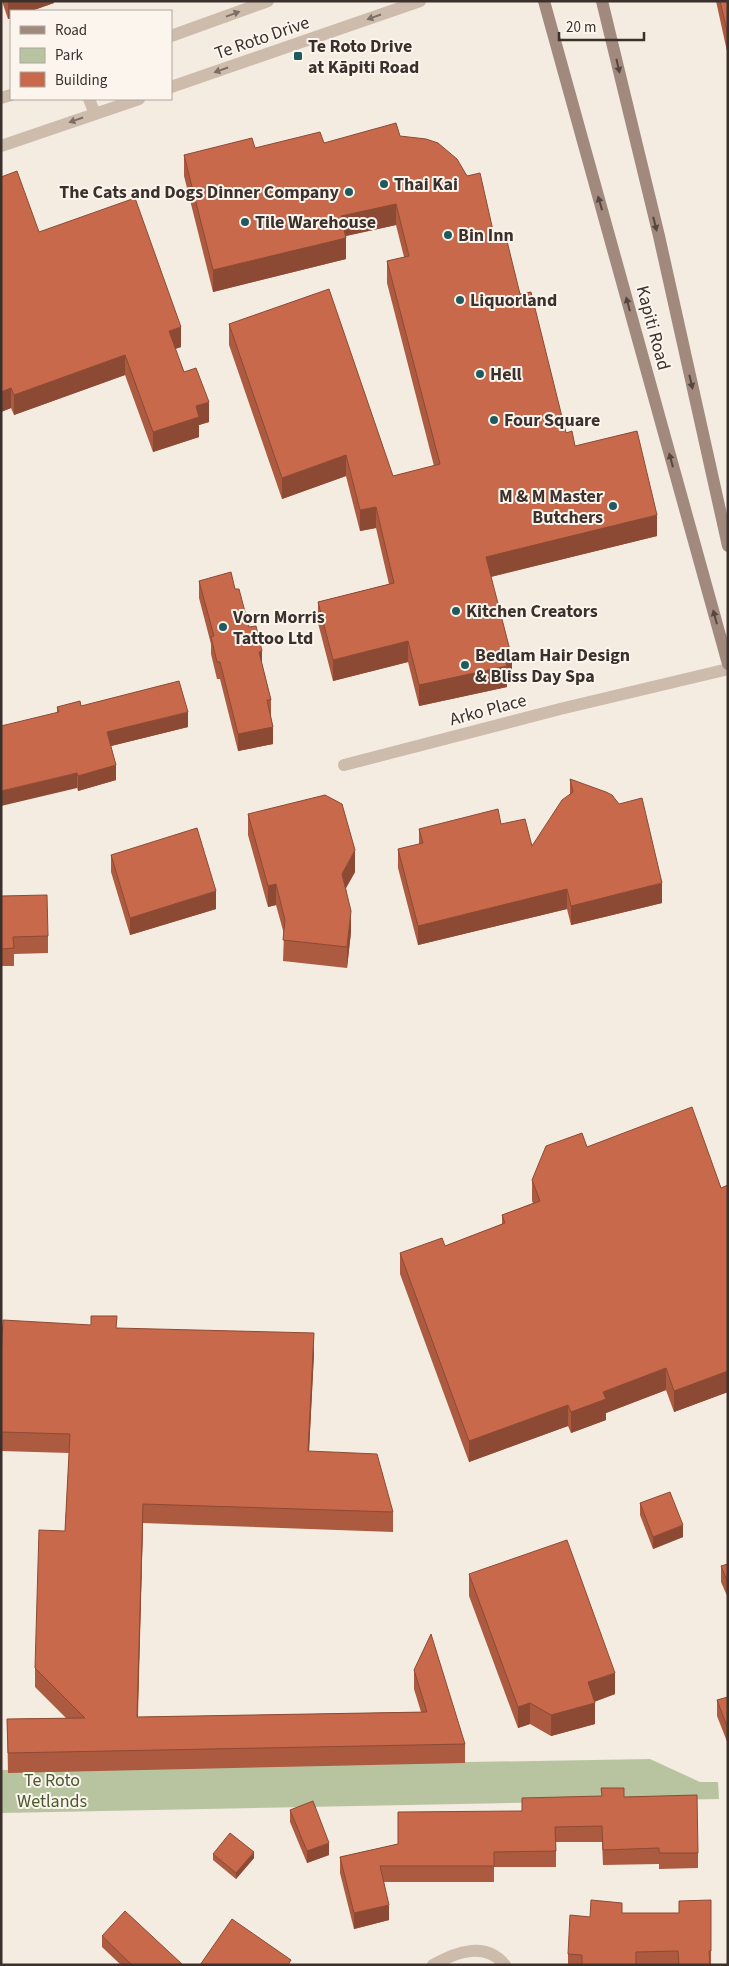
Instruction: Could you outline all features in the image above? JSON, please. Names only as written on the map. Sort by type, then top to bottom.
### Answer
[{"type":"main road","name":"Kapiti Road","points":[[544,1],[728,664]]},
{"type":"main road","name":"Kapiti Road","points":[[602,1],[658,236],[728,546]]},
{"type":"street","name":"Te Roto Drive","points":[[172,36],[268,1]]},
{"type":"street","name":"Te Roto Drive","points":[[172,87],[420,1]]},
{"type":"street","points":[[89,100],[94,114]]},
{"type":"street","points":[[1,146],[135,100]]},
{"type":"street","name":"Arko Place","points":[[344,765],[560,709],[728,669]]},
{"type":"street","points":[[433,1965],[444,1959],[470,1951],[484,1950],[498,1956],[505,1965]]},
{"type":"green space","name":"Te Roto Wetlands","points":[[650,1759],[700,1782],[718,1782],[719,1799],[1,1813],[1,1770]]},
{"type":"building","points":[[720,1],[728,1],[728,35]]},
{"type":"building","points":[[396,123],[400,136],[426,139],[438,143],[457,159],[467,176],[480,173],[494,235],[505,233],[520,294],[531,292],[566,433],[572,431],[575,446],[637,431],[657,515],[486,557],[512,658],[505,661],[507,666],[419,685],[408,641],[333,660],[318,602],[394,583],[376,507],[360,510],[346,455],[282,478],[229,324],[329,289],[393,476],[440,464],[387,261],[409,256],[396,204],[341,216],[346,238],[213,270],[184,155],[252,138],[255,148],[320,132],[324,143]]},
{"type":"building","points":[[17,171],[39,232],[135,198],[181,327],[169,331],[184,372],[196,368],[209,402],[196,406],[199,417],[153,432],[125,355],[14,395],[11,388],[1,392],[1,177]]},
{"type":"building","points":[[231,572],[235,589],[239,589],[249,627],[256,626],[262,651],[259,652],[271,700],[267,700],[273,727],[238,734],[220,662],[217,662],[211,637],[214,636],[199,581]]},
{"type":"building","points":[[179,681],[188,712],[107,732],[116,765],[78,776],[77,773],[1,791],[1,726],[59,712],[57,707],[80,701],[81,706]]},
{"type":"building","points":[[570,779],[612,795],[619,804],[642,798],[662,883],[571,906],[567,889],[418,926],[398,849],[423,843],[419,829],[498,809],[501,824],[525,819],[532,846],[562,800],[573,792]]},
{"type":"building","points":[[325,795],[342,804],[355,850],[342,874],[351,911],[347,947],[283,940],[285,920],[276,884],[268,886],[248,814]]},
{"type":"building","points":[[197,828],[216,891],[130,918],[111,855]]},
{"type":"building","points":[[47,895],[48,936],[13,937],[14,948],[1,949],[1,896]]},
{"type":"building","points":[[692,1107],[721,1188],[728,1185],[728,1371],[674,1391],[666,1368],[603,1392],[606,1399],[571,1412],[568,1405],[469,1441],[400,1253],[442,1238],[445,1246],[505,1223],[502,1215],[540,1201],[532,1180],[546,1146],[582,1133],[587,1147]]},
{"type":"building","points":[[91,1316],[117,1316],[116,1328],[314,1333],[308,1451],[377,1454],[393,1512],[143,1504],[137,1717],[427,1712],[414,1670],[431,1634],[465,1744],[8,1753],[7,1719],[85,1718],[35,1668],[39,1530],[65,1531],[70,1434],[1,1432],[3,1320],[91,1325]]},
{"type":"building","points":[[670,1492],[683,1525],[653,1537],[640,1503]]},
{"type":"building","points":[[567,1540],[615,1673],[588,1682],[595,1703],[551,1715],[530,1703],[518,1707],[469,1574]]},
{"type":"building","points":[[728,1564],[728,1583],[721,1566]]},
{"type":"building","points":[[728,1697],[728,1729],[717,1700]]},
{"type":"building","points":[[601,1788],[624,1788],[624,1797],[697,1795],[698,1853],[659,1853],[659,1848],[603,1850],[602,1826],[555,1827],[556,1851],[494,1852],[494,1866],[380,1866],[389,1905],[354,1913],[340,1857],[398,1844],[398,1812],[522,1811],[522,1798],[602,1796]]},
{"type":"building","points":[[313,1801],[329,1843],[307,1851],[290,1810]]},
{"type":"building","points":[[230,1833],[254,1852],[236,1873],[213,1854]]},
{"type":"building","points":[[591,1900],[622,1903],[622,1913],[679,1913],[679,1901],[711,1900],[710,1965],[679,1965],[678,1951],[636,1952],[636,1965],[582,1965],[582,1955],[568,1954],[570,1915],[590,1917]]},
{"type":"building","points":[[125,1911],[183,1965],[132,1965],[102,1936]]},
{"type":"building","points":[[232,1919],[291,1960],[288,1965],[200,1965]]},
{"type":"place","name":"Te Roto Drive at Kāpiti Road","points":[[298,56]]},
{"type":"place","name":"Thai Kai","points":[[384,184]]},
{"type":"place","name":"The Cats and Dogs Dinner Company","points":[[349,192]]},
{"type":"place","name":"Tile Warehouse","points":[[245,222]]},
{"type":"place","name":"Bin Inn","points":[[448,235]]},
{"type":"place","name":"Liquorland","points":[[460,300]]},
{"type":"place","name":"Hell","points":[[480,374]]},
{"type":"place","name":"Four Square","points":[[494,420]]},
{"type":"place","name":"M & M Master Butchers","points":[[613,506]]},
{"type":"place","name":"Kitchen Creators","points":[[456,611]]},
{"type":"place","name":"Vorn Morris Tattoo Ltd","points":[[223,627]]},
{"type":"place","name":"Bedlam Hair Design & Bliss Day Spa","points":[[465,665]]}]
